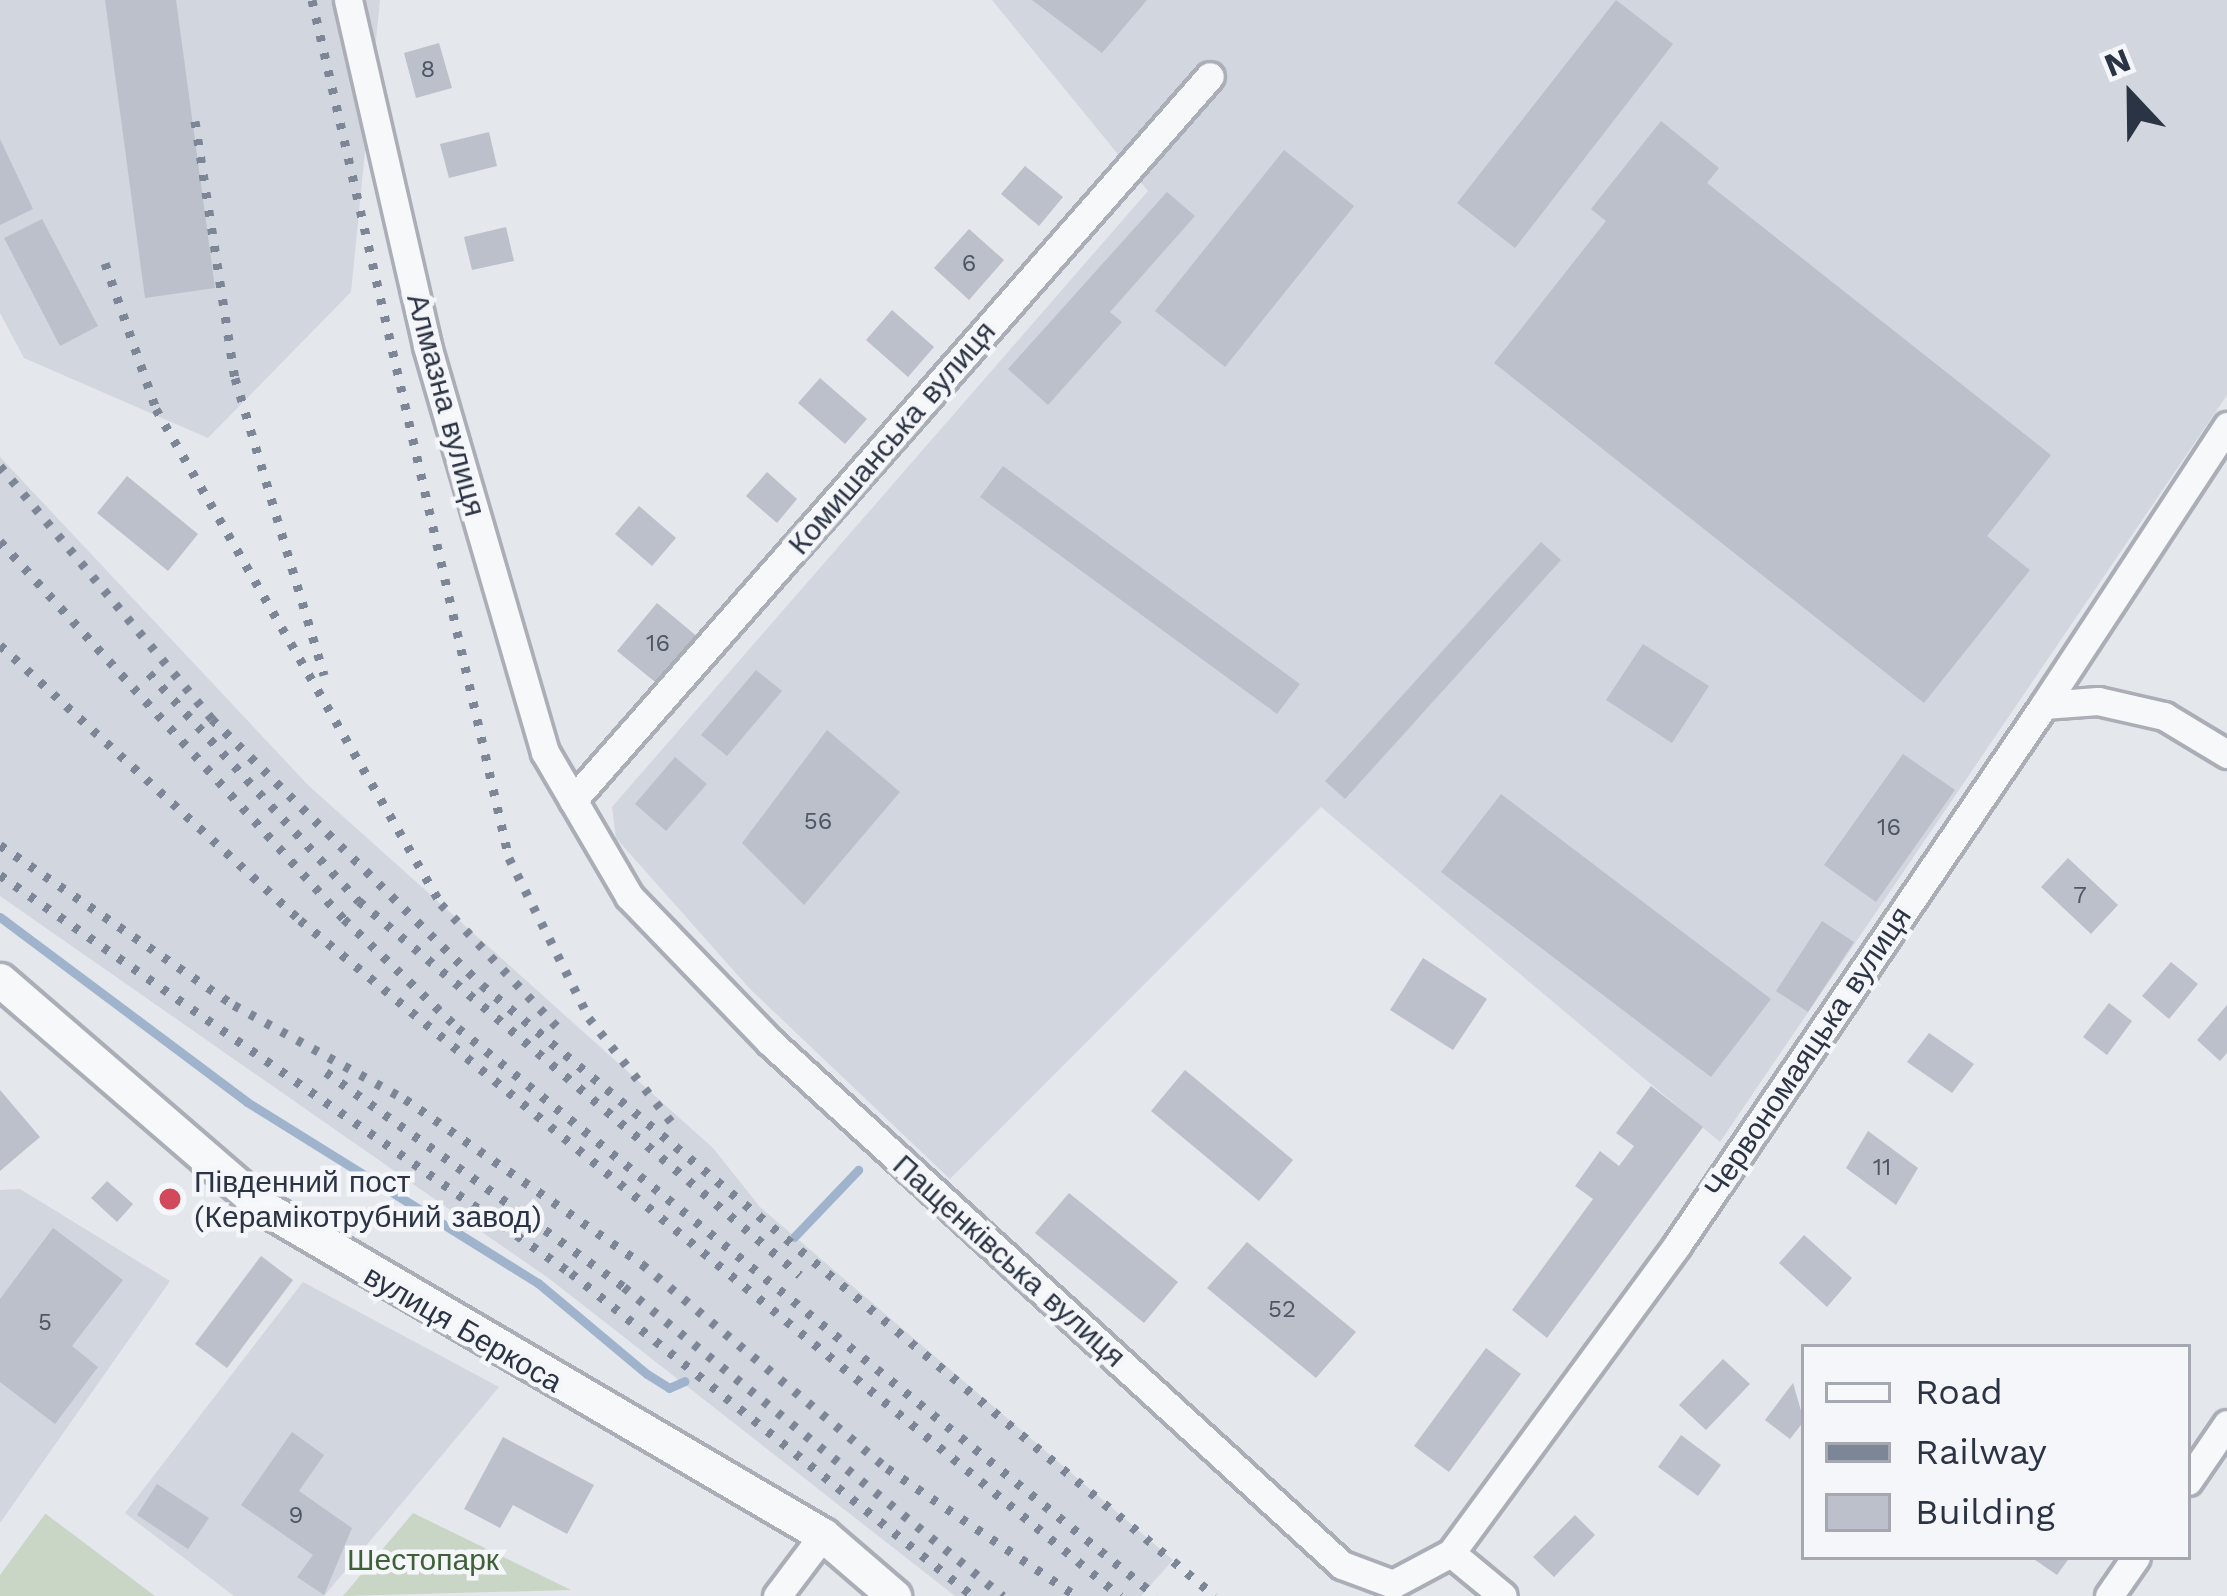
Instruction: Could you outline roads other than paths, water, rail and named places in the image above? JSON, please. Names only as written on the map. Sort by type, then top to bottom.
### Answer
[{"type":"street","name":"Алмазна вулиця","points":[[348,0],[427,346],[545,752],[573,800]]},
{"type":"street","name":"Комишанська вулиця","points":[[573,800],[1210,76]]},
{"type":"street","name":"Червономаяцька вулиця","points":[[1451,1553],[1677,1245],[2044,705],[2227,426]]},
{"type":"street","points":[[2044,705],[2098,701],[2164,716],[2227,754]]},
{"type":"street","name":"Пащенківська вулиця","points":[[573,800],[628,896],[711,986],[1342,1565],[1393,1584],[1451,1553]]},
{"type":"street","name":"вулиця Беркоса","points":[[0,980],[262,1207],[823,1535],[894,1596]]},
{"type":"street","points":[[2191,1476],[2227,1424]]},
{"type":"street","points":[[777,1596],[823,1535]]},
{"type":"street","points":[[1451,1553],[1503,1596]]},
{"type":"street","points":[[2109,1596],[2134,1560]]},
{"type":"waterway","points":[[0,917],[247,1102],[538,1283],[647,1374],[669,1388],[685,1381]]},
{"type":"waterway","points":[[794,1237],[858,1170]]},
{"type":"railway","points":[[312,0],[509,858],[589,1018],[673,1124]]},
{"type":"railway","points":[[195,121],[235,378],[324,675]]},
{"type":"railway","points":[[105,263],[156,409],[441,904],[561,1031]]},
{"type":"railway","points":[[0,466],[212,719],[482,985],[1215,1596]]},
{"type":"railway","points":[[0,541],[344,919],[458,1028],[1156,1596]]},
{"type":"railway","points":[[0,645],[300,920],[1120,1596]]},
{"type":"railway","points":[[149,673],[359,901],[800,1275]]},
{"type":"railway","points":[[0,845],[234,1005],[405,1099],[642,1264],[887,1468],[1076,1596]]},
{"type":"railway","points":[[0,875],[571,1273],[973,1596]]},
{"type":"railway","points":[[326,1072],[624,1287],[1003,1596]]},
{"type":"place","name":"Південний пост (Керамікотрубний завод)","points":[[170,1199]]},
{"type":"park label","name":"Шестопарк","points":[[423,1560]]}]
